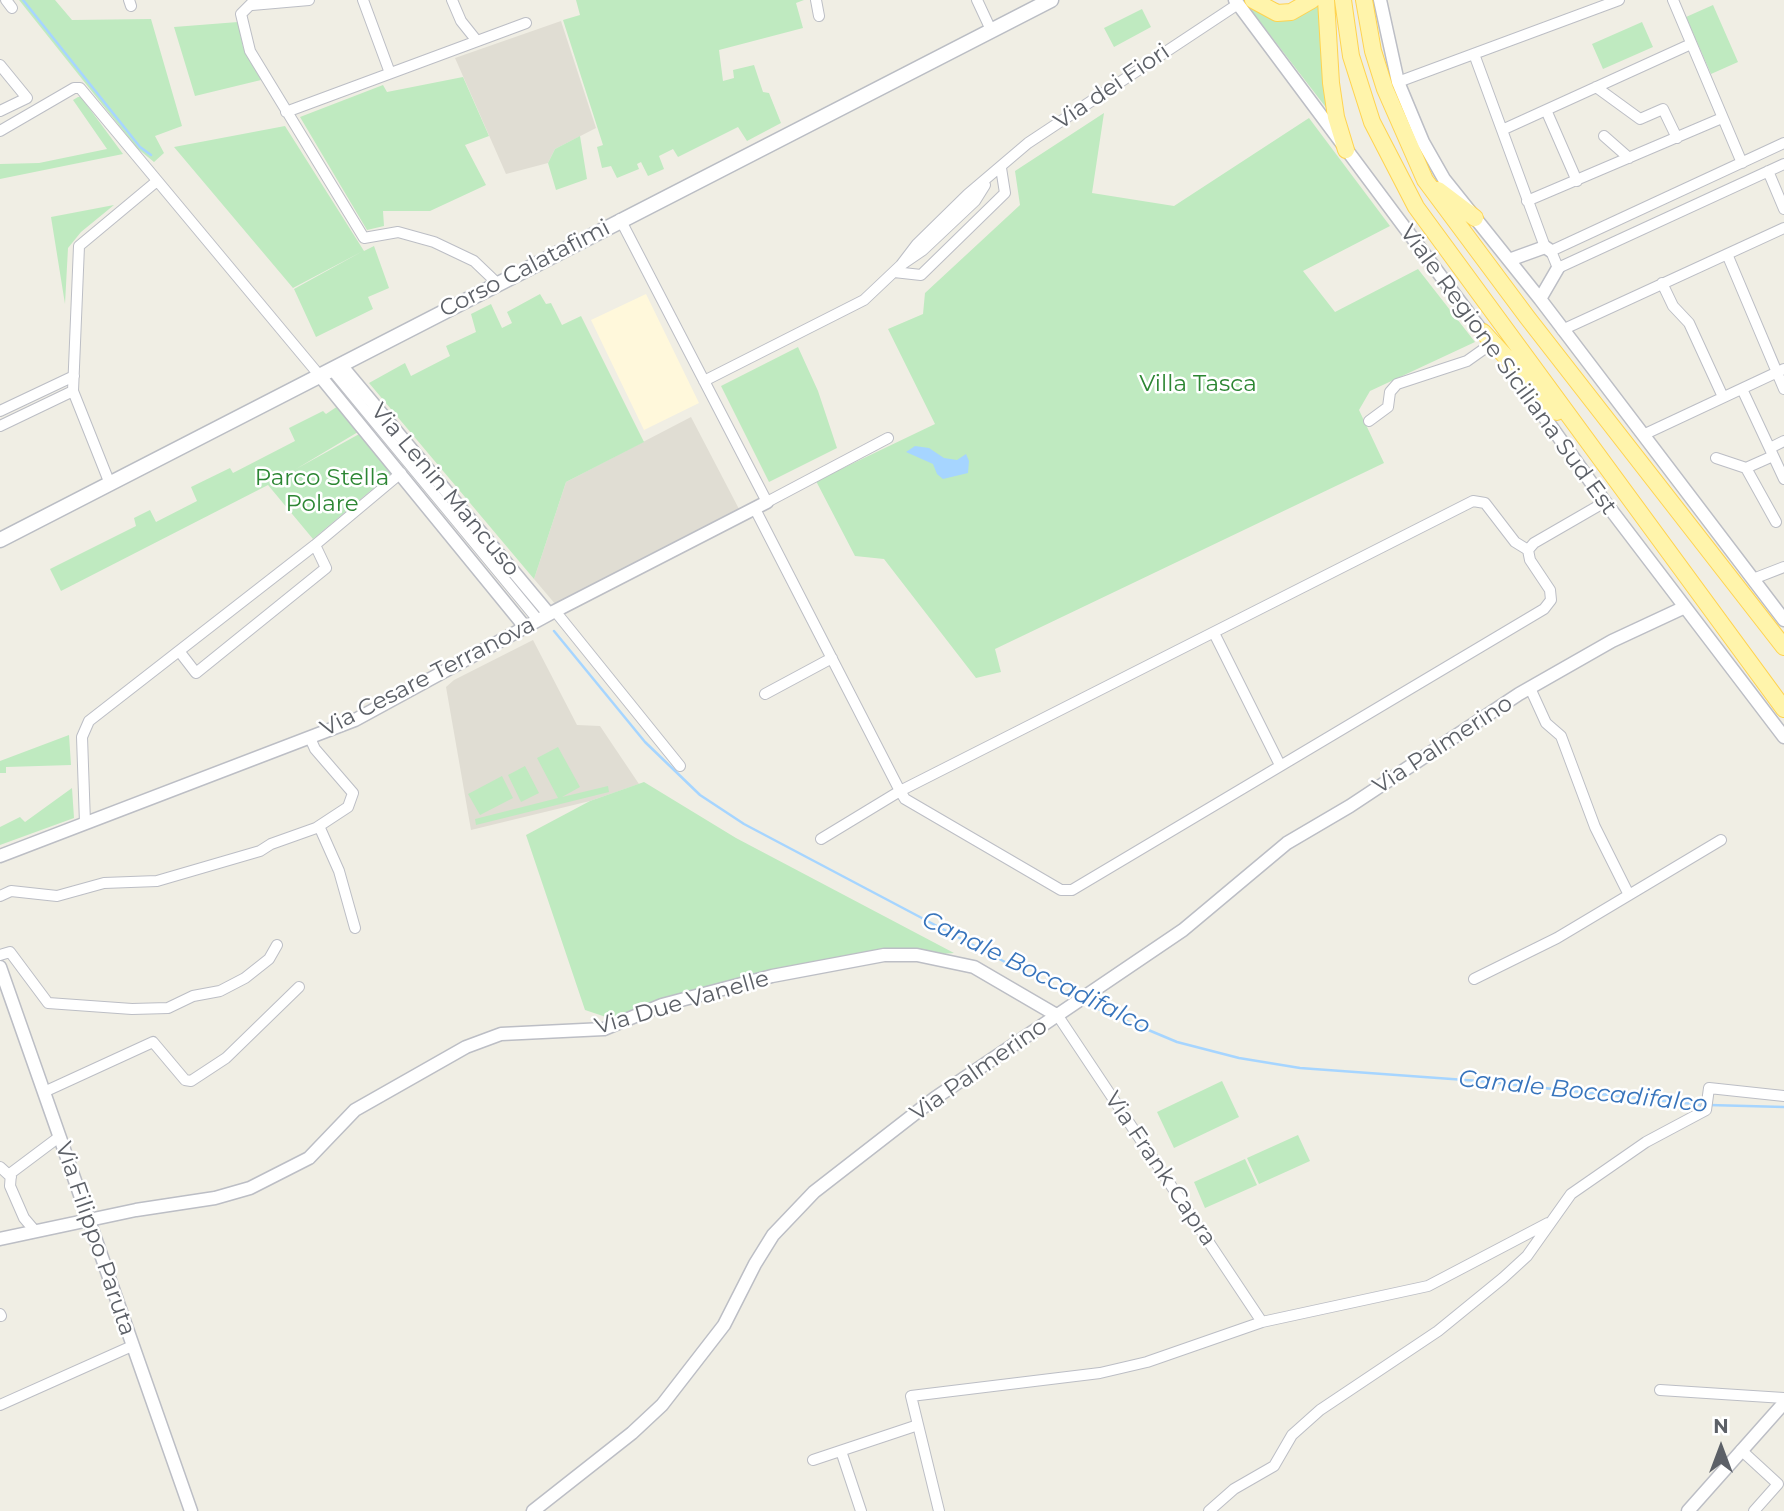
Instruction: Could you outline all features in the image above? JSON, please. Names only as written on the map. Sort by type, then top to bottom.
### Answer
[{"type":"main road","name":"Corso Calatafimi","points":[[0,540],[620,219],[1051,0]]},
{"type":"main road","points":[[1242,1],[1277,13],[1291,12],[1312,0]]},
{"type":"main road","points":[[1326,0],[1334,106],[1346,150]]},
{"type":"main road","name":"Viale Regione Siciliana Sud Est","points":[[1343,0],[1351,55],[1361,91],[1397,176],[1431,228],[1784,709]]},
{"type":"main road","name":"Viale Regione Siciliana Sud Est","points":[[1364,0],[1385,89],[1424,180],[1784,647]]},
{"type":"main road","points":[[1424,180],[1475,218]]},
{"type":"main road","points":[[1487,338],[1593,449]]},
{"type":"street","points":[[309,0],[254,2],[241,14],[250,51],[364,238],[398,232],[434,242],[474,261],[497,283]]},
{"type":"street","points":[[363,0],[390,73]]},
{"type":"street","points":[[452,0],[461,21],[477,41]]},
{"type":"street","points":[[816,0],[819,16]]},
{"type":"street","points":[[977,0],[991,30]]},
{"type":"street","points":[[1381,0],[1398,82],[1438,170],[1540,299],[1784,620]]},
{"type":"street","points":[[1398,82],[1619,0]]},
{"type":"street","points":[[1673,0],[1742,163]]},
{"type":"street","name":"Viale Regione Siciliana Sud Est","points":[[1242,1],[1346,150],[1487,338],[1605,502],[1784,737]]},
{"type":"street","name":"Via dei Fiori","points":[[704,381],[864,300],[975,201],[991,176],[1028,143],[1242,1]]},
{"type":"street","points":[[286,111],[526,23]]},
{"type":"street","points":[[1502,130],[1691,44]]},
{"type":"street","points":[[1474,54],[1527,201],[1558,268]]},
{"type":"street","points":[[0,65],[27,98],[0,111]]},
{"type":"street","points":[[1596,87],[1640,119],[1663,109],[1677,138]]},
{"type":"street","points":[[0,131],[74,88],[84,92],[157,181],[331,370]]},
{"type":"street","points":[[1546,110],[1577,181]]},
{"type":"street","points":[[1527,201],[1722,118]]},
{"type":"street","points":[[1604,136],[1629,158]]},
{"type":"street","points":[[1510,260],[1548,249],[1784,143]]},
{"type":"street","points":[[1540,299],[1558,268],[1784,164]]},
{"type":"street","points":[[897,268],[921,275],[1005,193],[1001,168]]},
{"type":"street","points":[[1768,171],[1784,209]]},
{"type":"street","points":[[110,484],[73,391],[79,246],[157,181]]},
{"type":"street","points":[[620,219],[704,381],[832,657],[900,791],[905,799],[1024,871],[1061,890],[1072,890],[1544,609],[1551,600],[1550,590],[1530,560],[1528,550],[1515,542],[1485,503],[1473,501],[900,791],[821,839]]},
{"type":"street","points":[[1562,330],[1784,228]]},
{"type":"street","points":[[1727,254],[1781,371],[1784,388]]},
{"type":"street","points":[[1662,283],[1673,306],[1689,323],[1723,397]]},
{"type":"street","points":[[1368,421],[1388,407],[1390,392],[1397,384],[1467,361],[1487,338]]},
{"type":"street","name":"Via Lenin Mancuso","points":[[331,370],[401,473],[525,627]]},
{"type":"street","name":"Via Lenin Mancuso","points":[[331,370],[548,615]]},
{"type":"street","points":[[1643,435],[1781,371]]},
{"type":"street","points":[[0,411],[74,376]]},
{"type":"street","points":[[1742,389],[1784,479]]},
{"type":"street","points":[[0,426],[73,391]]},
{"type":"street","points":[[761,505],[888,438]]},
{"type":"street","points":[[1746,468],[1784,442]]},
{"type":"street","points":[[1716,458],[1746,468],[1776,522]]},
{"type":"street","points":[[85,823],[82,737],[89,721],[315,545],[401,473]]},
{"type":"street","points":[[1528,550],[1534,543],[1605,502]]},
{"type":"street","name":"Via Cesare Terranova","points":[[0,856],[355,720],[525,627],[761,505]]},
{"type":"street","points":[[179,651],[196,673],[326,568],[315,545]]},
{"type":"street","points":[[1753,579],[1784,567]]},
{"type":"street","name":"Via Palmerino","points":[[533,1511],[632,1433],[662,1405],[724,1325],[755,1264],[795,1208],[935,1098],[1183,930],[1287,843],[1350,806],[1530,688],[1612,641],[1685,607]]},
{"type":"street","points":[[548,615],[680,766]]},
{"type":"street","points":[[1214,633],[1280,765]]},
{"type":"street","points":[[765,694],[832,657]]},
{"type":"street","points":[[1530,688],[1546,723],[1561,736],[1595,827],[1629,895]]},
{"type":"street","points":[[0,895],[11,891],[57,896],[104,883],[157,881],[260,851],[271,844],[319,826],[348,807],[353,793],[315,748],[310,738]]},
{"type":"street","points":[[319,826],[339,871],[355,928]]},
{"type":"street","points":[[1474,979],[1557,938],[1721,840]]},
{"type":"street","points":[[0,955],[10,952],[48,1003],[132,1009],[167,1008],[193,996],[220,990],[245,978],[269,959],[277,945]]},
{"type":"street","name":"Via Due Vanelle","points":[[0,1239],[215,1198],[250,1188],[309,1158],[355,1110],[466,1047],[501,1034],[604,1029],[662,1005],[772,976],[884,955],[917,955],[974,967],[1058,1016]]},
{"type":"street","name":"Via Filippo Paruta","points":[[0,967],[191,1511]]},
{"type":"street","points":[[44,1092],[152,1042],[185,1080],[191,1081],[226,1058],[299,987]]},
{"type":"street","name":"Via Frank Capra","points":[[1058,1016],[1262,1322]]},
{"type":"street","points":[[1209,1511],[1234,1489],[1274,1466],[1292,1435],[1321,1410],[1438,1331],[1503,1278],[1527,1256],[1562,1203],[1596,1175],[1706,1104],[1709,1088],[1784,1096]]},
{"type":"street","points":[[35,1231],[24,1218],[10,1185],[11,1174],[60,1137]]},
{"type":"street","points":[[0,1167],[11,1177]]},
{"type":"street","points":[[939,1511],[911,1396],[1112,1370],[1147,1362],[1262,1322],[1428,1286],[1548,1223]]},
{"type":"street","points":[[0,1405],[132,1346]]},
{"type":"street","points":[[1660,1390],[1784,1398]]},
{"type":"street","points":[[1688,1511],[1784,1403]]},
{"type":"street","points":[[813,1460],[918,1425]]},
{"type":"street","points":[[1741,1450],[1778,1483],[1754,1511]]},
{"type":"street","points":[[841,1451],[861,1511]]},
{"type":"shaded area","points":[[561,21],[596,128],[555,149],[548,163],[506,174],[455,58]]},
{"type":"shaded area","points":[[646,294],[699,403],[644,430],[591,320]]},
{"type":"shaded area","points":[[691,417],[739,509],[556,605],[534,579],[566,482]]},
{"type":"shaded area","points":[[533,640],[577,725],[600,726],[639,784],[590,801],[471,830],[446,687],[454,680]]},
{"type":"green space","points":[[19,0],[55,0],[72,20],[151,19],[182,126],[155,136],[164,153],[154,162],[137,148]]},
{"type":"green space","points":[[576,0],[804,0],[796,3],[803,28],[719,50],[723,81],[734,78],[733,70],[754,65],[763,92],[769,93],[781,123],[747,141],[738,127],[678,157],[673,149],[659,156],[664,169],[648,176],[641,162],[637,164],[639,169],[617,178],[611,166],[602,168],[597,147],[603,145],[563,20],[580,15]]},
{"type":"green space","points":[[1321,0],[1331,114],[1247,5],[1261,14],[1277,19],[1293,18],[1308,11]]},
{"type":"green space","points":[[1713,5],[1738,62],[1711,74],[1686,17]]},
{"type":"green space","points":[[1142,9],[1151,27],[1114,47],[1104,28]]},
{"type":"green space","points":[[238,22],[243,47],[261,80],[195,96],[174,27]]},
{"type":"green space","points":[[1642,22],[1653,47],[1603,69],[1592,44]]},
{"type":"green space","points":[[463,77],[489,136],[465,145],[486,185],[430,211],[383,211],[384,226],[367,230],[300,117],[383,85],[387,92]]},
{"type":"green space","points":[[81,97],[123,154],[0,179],[0,164],[39,163],[107,149],[73,100]]},
{"type":"green space","name":"Villa Tasca","points":[[1104,113],[1092,193],[1174,206],[1309,118],[1390,226],[1303,271],[1335,312],[1418,269],[1475,342],[1370,391],[1359,410],[1384,463],[995,649],[1001,672],[976,678],[884,559],[855,556],[816,481],[935,424],[888,329],[923,314],[925,293],[1020,205],[1015,171]]},
{"type":"green space","points":[[285,126],[364,251],[374,246],[389,288],[368,297],[373,309],[316,337],[294,289],[363,251],[293,288],[174,147]]},
{"type":"green space","points":[[580,136],[587,179],[556,190],[548,163],[555,149]]},
{"type":"green space","points":[[114,205],[81,232],[68,248],[65,304],[51,217]]},
{"type":"green space","points":[[540,294],[546,304],[551,303],[562,325],[581,316],[644,442],[566,482],[534,579],[369,383],[405,363],[411,376],[450,356],[446,346],[476,332],[471,314],[491,304],[502,328],[512,323],[507,312]]},
{"type":"green space","points":[[798,347],[818,391],[837,448],[769,482],[721,386]]},
{"type":"green space","name":"Parco Stella Polare","points":[[338,406],[358,432],[296,469],[361,433],[393,472],[313,539],[268,485],[61,591],[50,569],[136,526],[134,518],[150,510],[156,522],[197,501],[191,487],[230,468],[233,473],[295,441],[289,428],[323,411],[326,414]]},
{"type":"green space","points":[[69,735],[71,765],[6,767],[6,773],[0,773],[0,761]]},
{"type":"green space","points":[[558,747],[580,787],[562,797],[608,786],[609,792],[476,825],[475,819],[558,798],[537,758]]},
{"type":"green space","points":[[525,766],[539,793],[521,802],[508,775]]},
{"type":"green space","points":[[502,776],[513,798],[480,815],[468,794]]},
{"type":"green space","points":[[644,782],[736,838],[954,953],[850,961],[621,1022],[585,1010],[526,835],[590,801]]},
{"type":"green space","points":[[72,788],[74,818],[0,845],[0,827],[20,817],[25,822]]},
{"type":"green space","points":[[1222,1081],[1239,1117],[1174,1148],[1157,1112]]},
{"type":"green space","points":[[1298,1135],[1310,1161],[1259,1184],[1247,1158]]},
{"type":"green space","points":[[1245,1159],[1257,1185],[1205,1208],[1194,1182]]},
{"type":"water","points":[[915,446],[929,448],[944,458],[957,460],[966,454],[969,461],[968,473],[943,479],[937,474],[933,464],[906,452]]},
{"type":"waterway","name":"Canale Boccadifalco","points":[[23,0],[140,147],[151,155]]},
{"type":"waterway","name":"Canale Boccadifalco","points":[[554,631],[645,742],[700,795],[744,824],[1075,999]]},
{"type":"waterway","name":"Canale Boccadifalco","points":[[1084,1003],[1177,1042],[1239,1058],[1300,1068],[1479,1081],[1702,1105]]},
{"type":"waterway","name":"Canale Boccadifalco","points":[[1709,1105],[1784,1107]]}]
